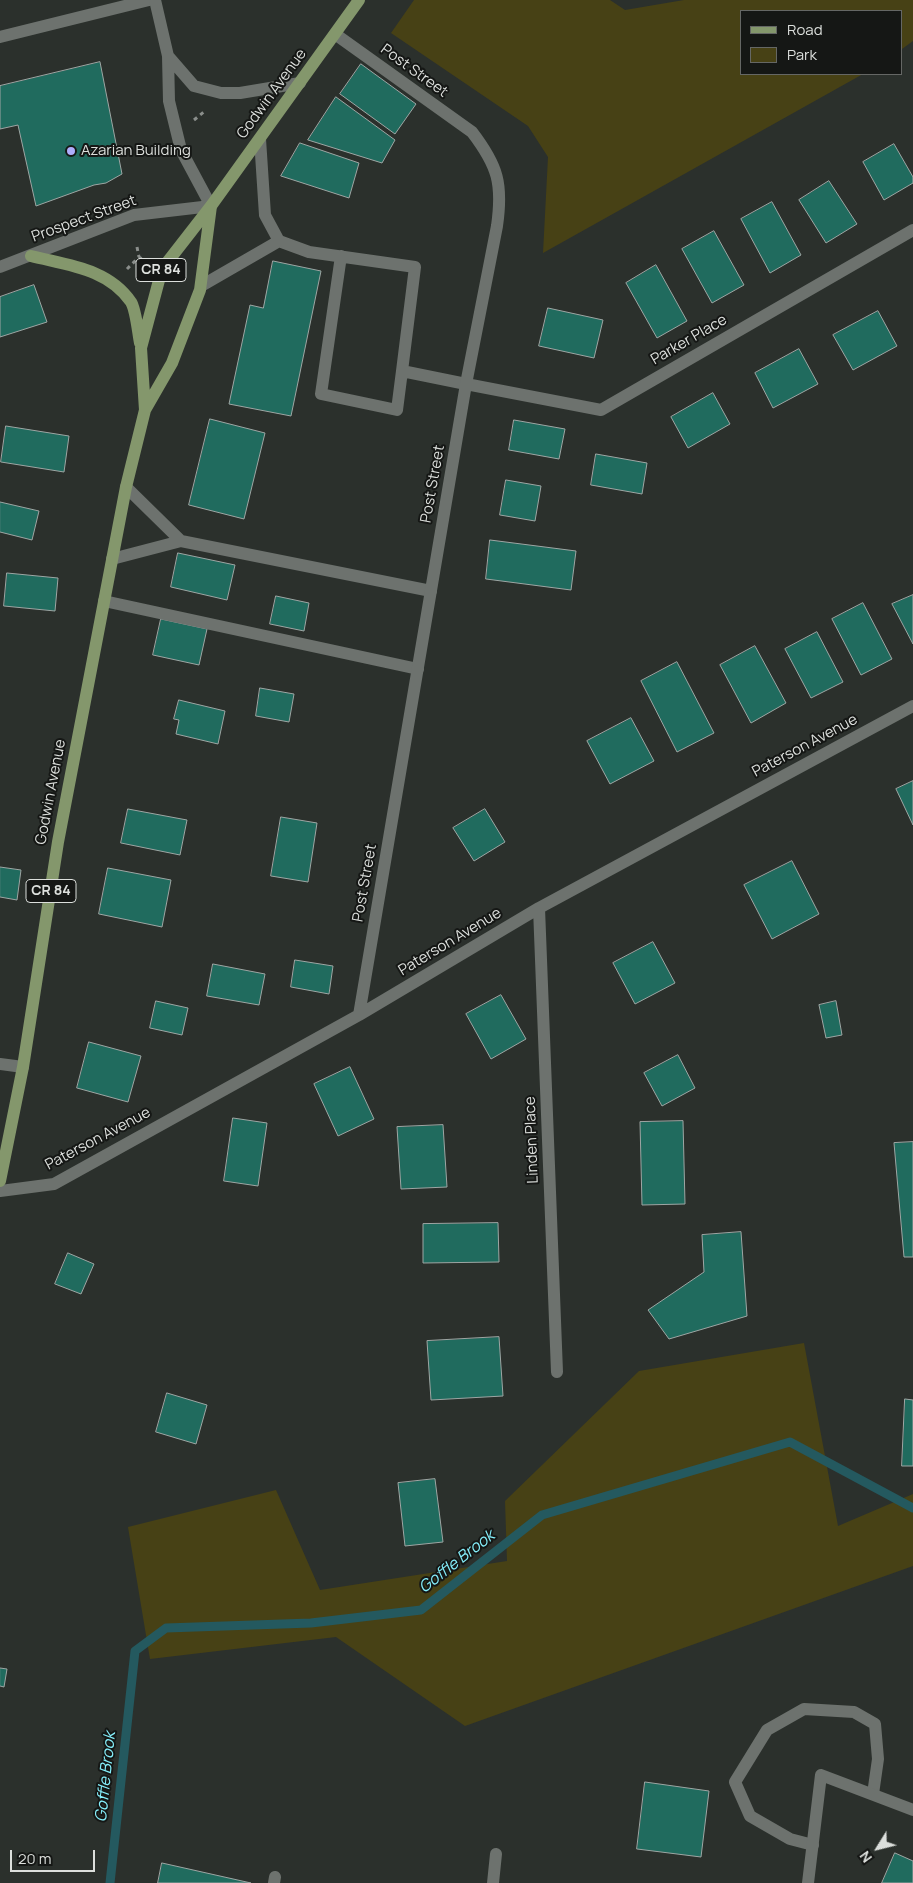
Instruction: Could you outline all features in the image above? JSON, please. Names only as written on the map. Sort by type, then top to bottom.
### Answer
[{"type":"main road","name":"Godwin Avenue","points":[[145,410],[141,348],[162,269],[211,206],[359,0]]},
{"type":"main road","name":"Godwin Avenue","points":[[0,1181],[23,1068],[58,842],[126,487],[145,410],[172,363],[201,286],[211,206]]},
{"type":"main road","points":[[31,256],[87,269],[111,281],[132,303],[141,348]]},
{"type":"street","points":[[0,37],[148,0]]},
{"type":"street","points":[[156,0],[168,56],[169,101],[181,150],[211,206]]},
{"type":"street","name":"Post Street","points":[[335,34],[472,132],[488,153],[498,177],[501,200],[466,384],[359,1015]]},
{"type":"street","points":[[168,56],[194,86],[221,93],[240,93],[300,83]]},
{"type":"street","points":[[260,139],[265,215],[279,241],[309,252],[341,256],[415,267],[397,410],[321,394],[341,256]]},
{"type":"street","name":"Prospect Street","points":[[3,263],[31,256],[134,215],[211,206]]},
{"type":"street","name":"Parker Place","points":[[402,372],[601,410],[913,230]]},
{"type":"street","points":[[201,286],[279,241]]},
{"type":"street","points":[[126,487],[181,541]]},
{"type":"street","points":[[112,559],[181,541],[431,591]]},
{"type":"street","points":[[104,601],[418,669]]},
{"type":"street","name":"Paterson Avenue","points":[[0,1191],[54,1184],[359,1015],[539,908],[913,706]]},
{"type":"street","name":"Linden Place","points":[[539,908],[556,1372]]},
{"type":"street","points":[[0,1064],[23,1068]]},
{"type":"street","points":[[813,1845],[790,1839],[750,1816],[735,1782],[767,1730],[804,1708],[854,1712],[875,1724],[878,1759],[873,1794]]},
{"type":"street","points":[[808,1883],[821,1774],[913,1810]]},
{"type":"street","points":[[493,1883],[496,1854]]},
{"type":"path","points":[[190,123],[207,109]]},
{"type":"path","points":[[137,247],[139,257],[145,262]]},
{"type":"path","points":[[125,271],[139,257]]},
{"type":"green space","points":[[414,0],[610,0],[625,10],[684,0],[913,0],[913,41],[903,48],[903,10],[740,10],[740,75],[861,75],[543,253],[548,157],[528,126],[391,33]]},
{"type":"green space","points":[[804,1343],[838,1526],[913,1494],[913,1566],[465,1726],[336,1637],[150,1659],[128,1527],[276,1490],[320,1590],[507,1561],[505,1501],[639,1371]]},
{"type":"building","name":"Azarian Building","points":[[100,62],[122,174],[106,183],[94,185],[36,206],[18,125],[0,129],[0,86]]},
{"type":"building","points":[[361,64],[416,104],[395,134],[340,94]]},
{"type":"building","points":[[336,97],[395,140],[382,163],[308,140]]},
{"type":"building","points":[[300,143],[359,163],[349,198],[281,176]]},
{"type":"building","points":[[894,144],[913,177],[913,183],[884,200],[863,162]]},
{"type":"building","points":[[829,181],[857,224],[826,243],[799,200]]},
{"type":"building","points":[[772,202],[801,255],[770,273],[741,219]]},
{"type":"building","points":[[714,231],[744,285],[712,303],[682,249]]},
{"type":"building","points":[[273,261],[321,271],[291,416],[229,404],[250,305],[263,308]]},
{"type":"building","points":[[656,265],[687,321],[657,338],[626,283]]},
{"type":"building","points":[[34,285],[47,322],[0,337],[0,297]]},
{"type":"building","points":[[548,308],[603,320],[594,358],[539,346]]},
{"type":"building","points":[[878,311],[897,346],[853,370],[833,335]]},
{"type":"building","points":[[799,349],[818,384],[773,408],[755,373]]},
{"type":"building","points":[[713,393],[730,424],[688,448],[671,417]]},
{"type":"building","points":[[210,419],[265,433],[244,519],[189,505]]},
{"type":"building","points":[[514,420],[565,429],[559,459],[509,450]]},
{"type":"building","points":[[6,426],[69,436],[64,472],[1,462]]},
{"type":"building","points":[[596,454],[647,463],[642,494],[591,485]]},
{"type":"building","points":[[506,480],[541,486],[535,521],[500,515]]},
{"type":"building","points":[[0,502],[39,511],[32,540],[0,532]]},
{"type":"building","points":[[490,540],[576,551],[571,590],[486,579]]},
{"type":"building","points":[[178,553],[235,565],[227,600],[171,587]]},
{"type":"building","points":[[7,573],[58,578],[55,611],[4,606]]},
{"type":"building","points":[[913,595],[913,644],[892,604]]},
{"type":"building","points":[[276,596],[309,603],[304,631],[270,624]]},
{"type":"building","points":[[863,603],[892,659],[861,675],[832,619]]},
{"type":"building","points":[[161,619],[207,629],[199,665],[153,655]]},
{"type":"building","points":[[817,632],[843,682],[811,698],[785,649]]},
{"type":"building","points":[[755,646],[786,703],[751,723],[720,665]]},
{"type":"building","points":[[677,662],[714,733],[677,752],[641,681]]},
{"type":"building","points":[[260,688],[294,694],[289,722],[256,716]]},
{"type":"building","points":[[179,700],[225,711],[218,744],[176,734],[179,720],[174,719]]},
{"type":"building","points":[[631,718],[654,761],[610,784],[587,741]]},
{"type":"building","points":[[913,781],[913,825],[896,789]]},
{"type":"building","points":[[128,809],[187,820],[180,855],[121,843]]},
{"type":"building","points":[[485,809],[505,842],[474,861],[453,828]]},
{"type":"building","points":[[281,817],[317,823],[308,882],[271,876]]},
{"type":"building","points":[[792,861],[819,914],[772,939],[744,885]]},
{"type":"building","points":[[0,867],[21,870],[17,900],[0,897]]},
{"type":"building","points":[[108,868],[171,880],[162,927],[99,914]]},
{"type":"building","points":[[653,942],[675,983],[635,1004],[613,963]]},
{"type":"building","points":[[295,960],[333,966],[329,994],[291,987]]},
{"type":"building","points":[[213,964],[265,974],[259,1005],[207,996]]},
{"type":"building","points":[[501,995],[526,1039],[491,1059],[466,1014]]},
{"type":"building","points":[[156,1001],[188,1008],[182,1035],[150,1028]]},
{"type":"building","points":[[836,1001],[842,1035],[826,1038],[819,1005]]},
{"type":"building","points":[[89,1042],[141,1056],[128,1102],[77,1088]]},
{"type":"building","points":[[678,1055],[695,1088],[662,1106],[644,1073]]},
{"type":"building","points":[[350,1067],[374,1119],[338,1136],[314,1084]]},
{"type":"building","points":[[233,1118],[267,1123],[258,1186],[224,1181]]},
{"type":"building","points":[[683,1121],[685,1204],[642,1205],[640,1122]]},
{"type":"building","points":[[443,1125],[447,1187],[401,1189],[397,1127]]},
{"type":"building","points":[[913,1142],[913,1257],[904,1257],[894,1143]]},
{"type":"building","points":[[498,1223],[499,1262],[423,1263],[423,1224]]},
{"type":"building","points":[[741,1232],[747,1316],[669,1339],[648,1310],[704,1272],[702,1235]]},
{"type":"building","points":[[68,1253],[94,1264],[81,1294],[55,1284]]},
{"type":"building","points":[[499,1337],[503,1396],[431,1400],[427,1341]]},
{"type":"building","points":[[167,1393],[207,1405],[196,1444],[156,1432]]},
{"type":"building","points":[[905,1399],[913,1400],[913,1466],[902,1466]]},
{"type":"building","points":[[435,1479],[443,1542],[405,1546],[398,1483]]},
{"type":"building","points":[[0,1668],[7,1669],[4,1687],[0,1686]]},
{"type":"building","points":[[645,1782],[709,1791],[701,1857],[637,1849]]},
{"type":"building","points":[[895,1853],[913,1861],[913,1883],[882,1883]]},
{"type":"building","points":[[162,1863],[251,1883],[158,1883]]},
{"type":"waterway","name":"Goffle Brook","points":[[110,1883],[135,1651],[166,1628],[311,1623],[421,1610],[542,1515],[790,1442],[913,1508]]},
{"type":"place","name":"Azarian Building","points":[[71,151]]}]
